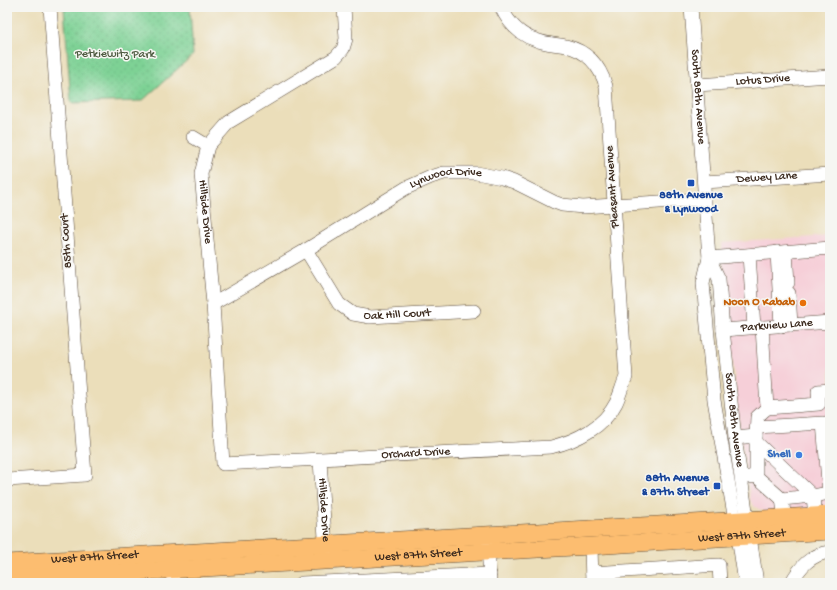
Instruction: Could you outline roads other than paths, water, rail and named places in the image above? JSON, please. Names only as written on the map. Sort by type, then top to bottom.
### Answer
[{"type":"main road","name":"West 87th Street","points":[[488,543],[591,546],[742,529],[784,518],[822,516]]},
{"type":"main road","name":"West 87th Street","points":[[7,579],[172,568],[326,553],[488,543],[742,529],[830,531]]},
{"type":"main road","name":"West 87th Street","points":[[7,563],[172,568]]},
{"type":"street","name":"85th Court","points":[[7,480],[85,475],[50,7]]},
{"type":"street","name":"Hillside Drive","points":[[223,464],[213,304],[201,174],[208,146],[229,122],[336,57],[343,49],[346,39],[344,7]]},
{"type":"street","name":"Pleasant Avenue","points":[[501,7],[505,16],[513,27],[523,34],[536,40],[568,46],[590,57],[602,75],[606,86],[626,377],[616,404],[603,422]]},
{"type":"street","name":"South 88th Avenue","points":[[691,7],[709,258],[703,283],[714,400],[742,529],[757,583]]},
{"type":"street","name":"Lotus Drive","points":[[697,85],[830,76]]},
{"type":"street","points":[[193,137],[208,146]]},
{"type":"street","name":"Lynwood Drive","points":[[213,304],[306,250],[406,188],[444,173],[476,172],[502,178],[514,182],[562,205],[583,207],[705,199]]},
{"type":"street","name":"Dewey Lane","points":[[704,182],[830,174]]},
{"type":"street","points":[[709,258],[830,248]]},
{"type":"street","name":"Oak Hill Court","points":[[306,250],[339,304],[353,314],[370,317],[474,311]]},
{"type":"street","points":[[781,252],[788,288],[786,325]]},
{"type":"street","points":[[781,252],[786,325]]},
{"type":"street","points":[[749,255],[767,408]]},
{"type":"street","name":"South 88th Avenue","points":[[709,258],[719,279],[723,330],[741,478],[745,583]]},
{"type":"street","name":"Parkview Lane","points":[[723,330],[830,322]]},
{"type":"street","points":[[784,518],[782,499],[756,476],[757,417],[767,408],[819,404],[818,391],[830,390]]},
{"type":"street","name":"Orchard Drive","points":[[223,464],[551,447],[576,439],[603,422]]},
{"type":"street","points":[[735,438],[823,423],[829,493],[782,499]]},
{"type":"street","points":[[756,435],[813,496],[822,516]]},
{"type":"street","name":"Hillside Drive","points":[[320,460],[326,553]]},
{"type":"street","points":[[741,478],[756,476]]},
{"type":"street","points":[[302,583],[490,578],[488,543]]},
{"type":"street","points":[[591,546],[592,578],[719,565],[720,583]]},
{"type":"street","points":[[791,583],[806,562],[822,553],[830,552]]},
{"type":"place","name":"88th Avenue & Lynwood","points":[[691,183]]},
{"type":"place","name":"Noon O Kabab","points":[[803,303]]},
{"type":"place","name":"Shell","points":[[799,455]]},
{"type":"place","name":"88th Avenue & 87th Street","points":[[717,486]]},
{"type":"park label","name":"Petkiewitz Park","points":[[115,55]]}]
